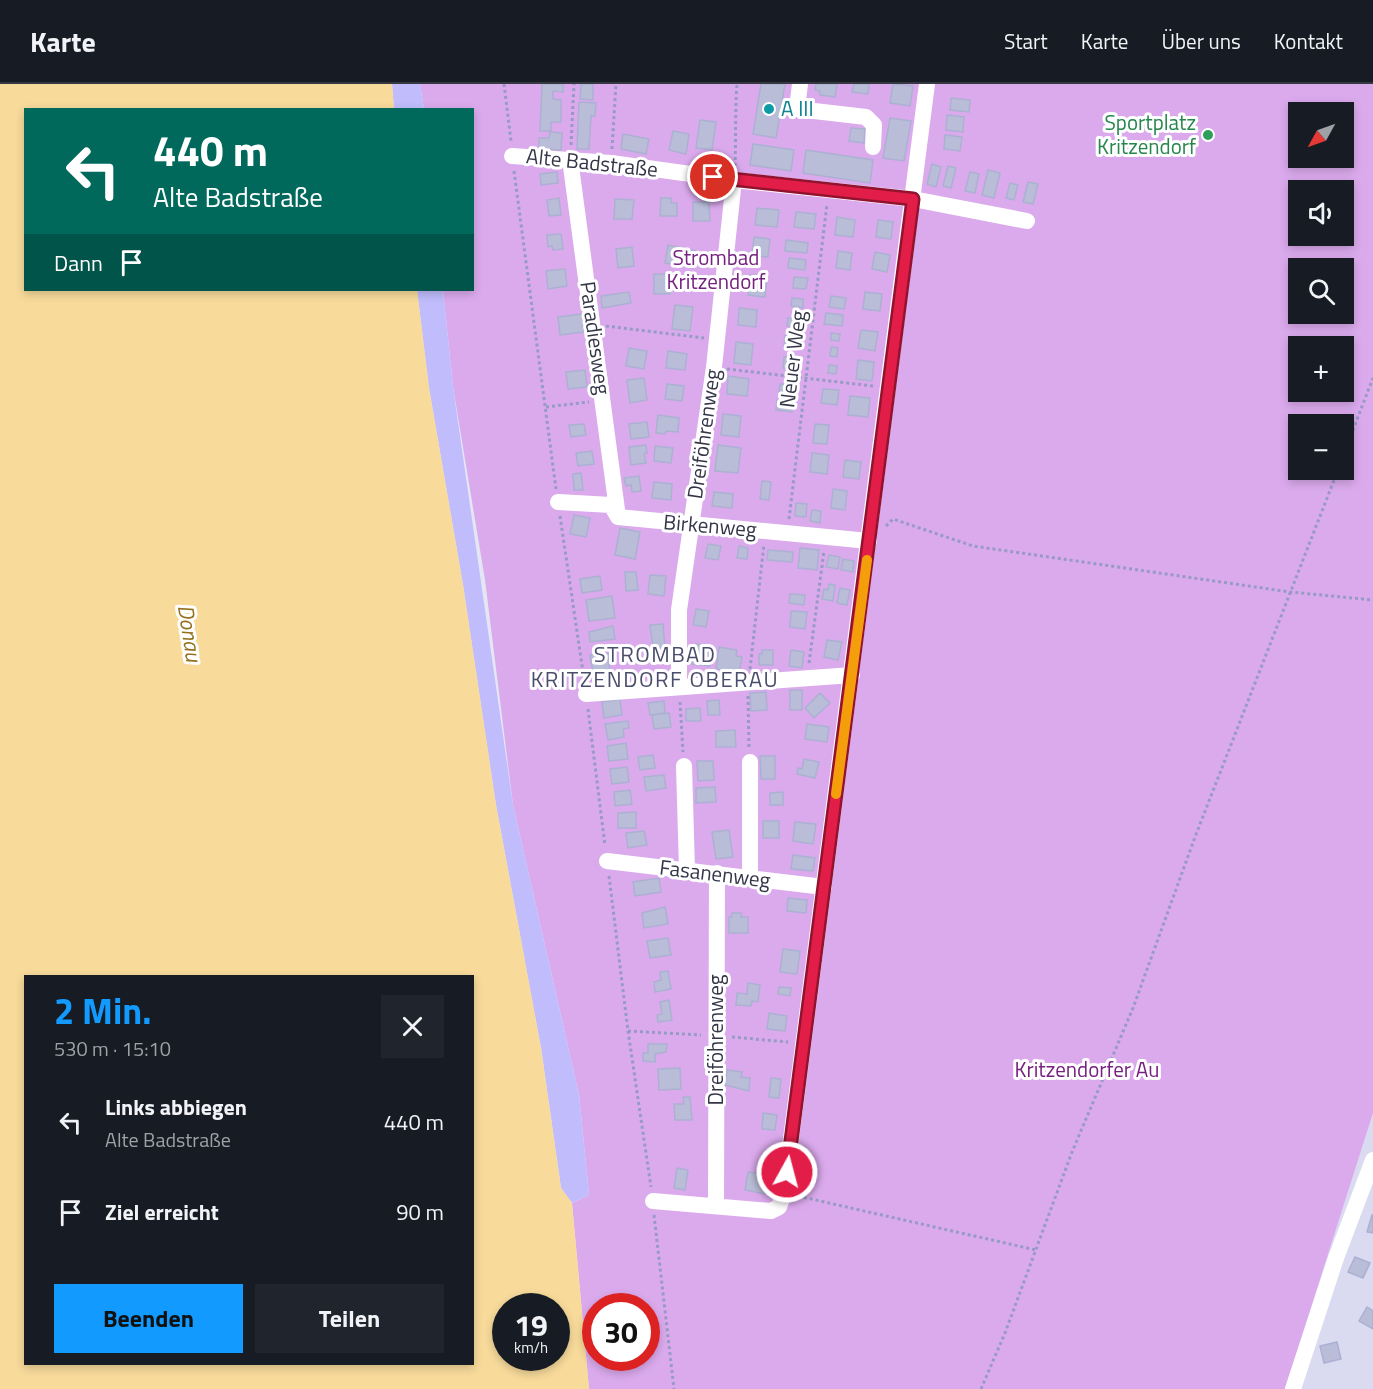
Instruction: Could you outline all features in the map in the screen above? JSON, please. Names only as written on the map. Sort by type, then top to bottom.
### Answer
[{"type":"street","points":[[800,84],[797,109],[866,117],[874,125],[873,147]]},
{"type":"street","points":[[653,1200],[771,1211],[779,1207],[784,1193],[927,84]]},
{"type":"street","name":"Alte Badstraße","points":[[512,156],[611,163],[734,180],[913,199],[1027,221]]},
{"type":"street","name":"Paradiesweg","points":[[570,159],[618,517]]},
{"type":"street","name":"Dreiföhrenweg","points":[[679,687],[679,610],[714,367],[734,180]]},
{"type":"street","name":"Birkenweg","points":[[558,502],[611,505],[618,517],[869,541]]},
{"type":"street","points":[[586,694],[852,675]]},
{"type":"street","points":[[750,762],[750,878]]},
{"type":"street","points":[[684,766],[687,870]]},
{"type":"street","name":"Fasanenweg","points":[[607,861],[824,887]]},
{"type":"street","name":"Dreiföhrenweg","points":[[716,1206],[717,873]]},
{"type":"street","points":[[1293,1389],[1336,1258],[1373,1160]]},
{"type":"path","points":[[504,84],[512,156]]},
{"type":"path","points":[[570,159],[574,84]]},
{"type":"path","points":[[611,163],[616,84]]},
{"type":"path","points":[[734,180],[737,84]]},
{"type":"path","name":"Neuer Weg","points":[[787,532],[829,190]]},
{"type":"path","points":[[593,324],[717,340]]},
{"type":"path","points":[[714,367],[889,388]]},
{"type":"path","points":[[1354,427],[1373,378]]},
{"type":"path","points":[[546,407],[603,401]]},
{"type":"path","points":[[981,1389],[1005,1333],[1072,1152],[1133,1008],[1195,837],[1334,480]]},
{"type":"path","points":[[869,541],[893,519],[973,546],[1290,592],[1373,600]]},
{"type":"path","points":[[750,762],[748,682],[766,531]]},
{"type":"path","points":[[807,678],[826,537]]},
{"type":"path","points":[[679,687],[684,766]]},
{"type":"path","points":[[784,1193],[1036,1250]]},
{"type":"path","points":[[653,1200],[674,1389]]},
{"type":"shaded area","points":[[1373,1113],[1373,1389],[1284,1389]]},
{"type":"green space","points":[[420,84],[1373,84],[1373,1113],[1285,1389],[589,1389],[587,1371],[660,1371],[660,1293],[582,1293],[582,1312],[572,1203],[589,1195],[579,1095],[513,805],[485,580],[453,387],[443,291],[474,291],[474,108],[424,108]]},
{"type":"sand","points":[[392,84],[420,84],[424,108],[394,108]]},
{"type":"sand","points":[[417,291],[443,291],[453,387],[513,805],[579,1095],[589,1195],[572,1203],[561,1188],[541,1048],[496,805],[463,585],[429,388]]},
{"type":"water","name":"Donau","points":[[0,84],[392,84],[394,108],[24,108],[24,291],[417,291],[429,388],[463,585],[496,805],[541,1048],[561,1188],[572,1203],[582,1312],[582,1371],[587,1371],[589,1389],[0,1389]]},
{"type":"building","points":[[542,84],[563,84],[563,92],[553,91],[553,99],[561,100],[561,122],[551,122],[551,131],[540,131]]},
{"type":"building","points":[[581,84],[593,84],[593,100],[580,99]]},
{"type":"building","name":"A III","points":[[761,84],[785,84],[776,138],[753,134]]},
{"type":"building","points":[[816,84],[837,84],[835,97],[820,95],[820,91],[815,90]]},
{"type":"building","points":[[854,84],[869,84],[868,94],[852,92]]},
{"type":"building","points":[[893,84],[913,86],[910,106],[890,103]]},
{"type":"building","points":[[951,98],[970,100],[969,112],[950,110]]},
{"type":"building","points":[[579,102],[596,103],[595,116],[591,116],[589,149],[577,149]]},
{"type":"building","points":[[947,115],[964,117],[963,132],[946,130]]},
{"type":"building","points":[[890,118],[911,121],[904,161],[883,158]]},
{"type":"building","points":[[700,120],[716,122],[712,150],[696,148]]},
{"type":"building","points":[[851,128],[865,129],[864,143],[849,141]]},
{"type":"building","points":[[673,131],[689,134],[686,154],[669,150]]},
{"type":"building","points":[[550,132],[562,133],[561,150],[539,149],[539,138],[549,138]]},
{"type":"building","points":[[623,134],[649,139],[646,154],[621,149]]},
{"type":"building","points":[[945,135],[962,137],[960,151],[944,149]]},
{"type":"building","points":[[753,144],[794,150],[791,171],[750,165]]},
{"type":"building","points":[[806,150],[873,160],[870,183],[803,173]]},
{"type":"building","points":[[932,164],[941,167],[936,187],[927,184]]},
{"type":"building","points":[[948,166],[956,168],[951,188],[943,186]]},
{"type":"building","points":[[988,170],[1000,173],[994,198],[982,195]]},
{"type":"building","points":[[557,172],[558,183],[541,185],[540,174]]},
{"type":"building","points":[[970,172],[979,174],[975,193],[965,191]]},
{"type":"building","points":[[1028,182],[1038,184],[1033,204],[1023,202]]},
{"type":"building","points":[[1010,183],[1018,185],[1014,200],[1006,198]]},
{"type":"building","points":[[559,198],[561,215],[549,216],[547,200]]},
{"type":"building","points":[[661,198],[671,198],[671,203],[677,203],[677,216],[660,216]]},
{"type":"building","points":[[615,199],[634,200],[632,219],[614,219]]},
{"type":"building","points":[[693,202],[709,202],[710,221],[693,221]]},
{"type":"building","points":[[757,208],[779,210],[777,227],[755,225]]},
{"type":"building","points":[[796,212],[816,214],[814,229],[794,227]]},
{"type":"building","points":[[837,217],[855,220],[853,237],[835,235]]},
{"type":"building","points":[[878,220],[893,222],[891,239],[876,237]]},
{"type":"building","points":[[561,234],[563,249],[553,250],[552,246],[548,247],[547,235]]},
{"type":"building","points":[[754,237],[770,239],[768,257],[752,256]]},
{"type":"building","points":[[786,240],[808,243],[807,253],[785,251]]},
{"type":"building","points":[[668,245],[697,251],[693,268],[665,263]]},
{"type":"building","points":[[632,247],[634,266],[618,268],[616,249]]},
{"type":"building","points":[[838,251],[852,253],[850,270],[836,268]]},
{"type":"building","points":[[875,252],[890,255],[887,272],[872,269]]},
{"type":"building","points":[[789,258],[806,260],[805,270],[788,268]]},
{"type":"building","points":[[565,269],[567,286],[548,289],[546,271]]},
{"type":"building","points":[[654,274],[669,274],[670,294],[654,294]]},
{"type":"building","points":[[750,275],[767,276],[765,297],[748,295]]},
{"type":"building","points":[[794,277],[808,278],[806,289],[793,288]]},
{"type":"building","points":[[629,292],[631,303],[602,308],[601,296]]},
{"type":"building","points":[[865,292],[882,294],[880,311],[863,309]]},
{"type":"building","points":[[831,296],[846,298],[844,309],[829,307]]},
{"type":"building","points":[[792,298],[803,299],[803,308],[791,306]]},
{"type":"building","points":[[675,305],[693,307],[690,331],[672,329]]},
{"type":"building","points":[[739,308],[757,310],[756,327],[738,325]]},
{"type":"building","points":[[826,313],[843,315],[842,326],[824,324]]},
{"type":"building","points":[[582,314],[584,332],[560,335],[558,317]]},
{"type":"building","points":[[788,318],[798,319],[797,327],[787,326]]},
{"type":"building","points":[[861,330],[878,332],[875,351],[858,348]]},
{"type":"building","points":[[831,333],[840,334],[839,341],[831,340]]},
{"type":"building","points":[[785,336],[795,337],[794,349],[784,347]]},
{"type":"building","points":[[736,342],[753,344],[751,365],[734,363]]},
{"type":"building","points":[[831,347],[838,348],[837,357],[830,356]]},
{"type":"building","points":[[629,348],[647,351],[644,369],[626,366]]},
{"type":"building","points":[[668,351],[687,354],[685,370],[666,368]]},
{"type":"building","points":[[784,357],[798,358],[796,369],[783,368]]},
{"type":"building","points":[[858,360],[874,362],[872,381],[856,379]]},
{"type":"building","points":[[829,365],[837,366],[836,374],[828,373]]},
{"type":"building","points":[[585,370],[587,387],[568,389],[566,372]]},
{"type":"building","points":[[728,376],[749,379],[747,396],[727,394]]},
{"type":"building","points":[[644,378],[647,400],[630,403],[627,380]]},
{"type":"building","points":[[667,384],[684,386],[682,401],[665,399]]},
{"type":"building","points":[[780,384],[794,385],[793,394],[779,393]]},
{"type":"building","points":[[823,389],[839,390],[837,405],[821,403]]},
{"type":"building","points":[[850,396],[870,398],[868,417],[848,415]]},
{"type":"building","points":[[777,400],[793,402],[792,412],[776,410]]},
{"type":"building","points":[[723,414],[741,416],[739,437],[721,435]]},
{"type":"building","points":[[658,415],[679,418],[678,432],[656,433]]},
{"type":"building","points":[[647,422],[649,437],[631,439],[629,424]]},
{"type":"building","points":[[584,424],[586,435],[571,437],[569,425]]},
{"type":"building","points":[[815,424],[829,425],[827,444],[813,443]]},
{"type":"building","points":[[646,445],[647,453],[644,454],[646,463],[631,465],[629,447]]},
{"type":"building","points":[[718,445],[741,448],[738,473],[715,471]]},
{"type":"building","points":[[655,446],[673,448],[671,463],[654,461]]},
{"type":"building","points":[[592,451],[594,464],[578,466],[576,453]]},
{"type":"building","points":[[812,453],[829,455],[827,474],[810,472]]},
{"type":"building","points":[[845,460],[861,462],[859,479],[843,477]]},
{"type":"building","points":[[581,473],[583,490],[574,490],[573,474]]},
{"type":"building","points":[[639,476],[641,491],[632,492],[631,485],[626,486],[624,478]]},
{"type":"building","points":[[762,481],[771,482],[769,500],[760,499]]},
{"type":"building","points":[[654,482],[672,484],[671,500],[652,498]]},
{"type":"building","points":[[833,489],[847,491],[845,510],[831,508]]},
{"type":"building","points":[[714,492],[733,494],[732,508],[712,506]]},
{"type":"building","points":[[796,503],[807,504],[806,517],[795,516]]},
{"type":"building","points":[[812,510],[821,511],[820,523],[810,521]]},
{"type":"building","points":[[574,515],[590,518],[586,537],[570,534]]},
{"type":"building","points":[[620,528],[640,532],[635,559],[615,555]]},
{"type":"building","points":[[708,544],[721,546],[718,560],[705,558]]},
{"type":"building","points":[[739,546],[748,548],[747,559],[737,558]]},
{"type":"building","points":[[800,548],[819,550],[817,570],[798,568]]},
{"type":"building","points":[[768,550],[793,552],[792,562],[767,560]]},
{"type":"building","points":[[829,555],[840,557],[838,569],[826,567]]},
{"type":"building","points":[[843,559],[854,561],[853,572],[841,570]]},
{"type":"building","points":[[625,572],[636,572],[638,590],[626,591]]},
{"type":"building","points":[[650,575],[666,576],[664,596],[648,594]]},
{"type":"building","points":[[600,576],[602,590],[582,593],[580,579]]},
{"type":"building","points":[[829,584],[835,585],[833,601],[822,599],[824,589],[828,590]]},
{"type":"building","points":[[840,588],[850,590],[847,605],[837,603]]},
{"type":"building","points":[[790,594],[805,595],[804,605],[789,603]]},
{"type":"building","points":[[612,596],[615,618],[589,621],[586,600]]},
{"type":"building","points":[[696,609],[709,611],[706,627],[693,625]]},
{"type":"building","points":[[791,611],[807,612],[805,629],[790,627]]},
{"type":"building","points":[[663,624],[665,647],[653,648],[650,625]]},
{"type":"building","points":[[613,626],[615,639],[590,642],[589,632]]},
{"type":"building","points":[[827,640],[842,642],[838,660],[824,657]]},
{"type":"building","points":[[695,644],[713,646],[710,666],[692,664]]},
{"type":"building","points":[[719,647],[737,650],[736,656],[742,657],[739,673],[716,669]]},
{"type":"building","points":[[762,650],[773,650],[773,665],[759,665],[759,654],[762,654]]},
{"type":"building","points":[[791,650],[804,652],[802,668],[789,666]]},
{"type":"building","points":[[608,653],[610,672],[593,674],[590,655]]},
{"type":"building","points":[[790,690],[802,690],[802,710],[790,710]]},
{"type":"building","points":[[766,692],[767,710],[751,711],[750,693]]},
{"type":"building","points":[[820,693],[830,703],[814,718],[805,708]]},
{"type":"building","points":[[620,699],[622,715],[604,718],[602,702]]},
{"type":"building","points":[[719,700],[720,715],[708,715],[707,701]]},
{"type":"building","points":[[664,701],[665,713],[650,715],[648,703]]},
{"type":"building","points":[[700,708],[701,721],[686,721],[686,709]]},
{"type":"building","points":[[669,713],[671,727],[654,729],[652,715]]},
{"type":"building","points":[[628,721],[629,728],[623,729],[624,737],[608,740],[605,724]]},
{"type":"building","points":[[807,724],[829,727],[827,742],[805,739]]},
{"type":"building","points":[[735,730],[736,747],[716,747],[716,731]]},
{"type":"building","points":[[626,743],[628,759],[609,761],[607,746]]},
{"type":"building","points":[[653,755],[655,768],[640,770],[638,757]]},
{"type":"building","points":[[760,756],[775,756],[775,779],[761,779]]},
{"type":"building","points":[[804,759],[819,762],[815,778],[797,774],[798,768],[802,769]]},
{"type":"building","points":[[697,761],[713,761],[714,780],[698,781]]},
{"type":"building","points":[[627,767],[629,782],[612,784],[610,769]]},
{"type":"building","points":[[664,775],[666,788],[646,791],[644,777]]},
{"type":"building","points":[[715,787],[716,802],[696,803],[696,788]]},
{"type":"building","points":[[630,790],[632,804],[615,806],[614,792]]},
{"type":"building","points":[[783,792],[783,805],[770,805],[770,793]]},
{"type":"building","points":[[636,812],[636,828],[618,828],[618,813]]},
{"type":"building","points":[[763,821],[779,821],[779,838],[763,838]]},
{"type":"building","points":[[795,822],[816,824],[813,844],[793,841]]},
{"type":"building","points":[[729,830],[733,857],[716,859],[712,832]]},
{"type":"building","points":[[644,831],[647,845],[628,848],[626,833]]},
{"type":"building","points":[[793,855],[815,858],[813,871],[791,869]]},
{"type":"building","points":[[659,878],[661,892],[635,896],[633,882]]},
{"type":"building","points":[[788,898],[807,900],[806,913],[787,911]]},
{"type":"building","points":[[665,907],[668,924],[644,928],[642,913]]},
{"type":"building","points":[[732,913],[741,913],[741,917],[748,917],[748,933],[729,933],[729,917],[732,917]]},
{"type":"building","points":[[668,938],[671,955],[650,958],[647,941]]},
{"type":"building","points":[[783,949],[800,951],[797,974],[780,972]]},
{"type":"building","points":[[668,971],[671,989],[655,992],[654,982],[661,980],[660,972]]},
{"type":"building","points":[[748,983],[760,985],[758,1002],[752,1001],[751,1006],[736,1005],[737,993],[747,994]]},
{"type":"building","points":[[779,987],[791,988],[790,996],[778,994]]},
{"type":"building","points":[[669,1000],[672,1020],[658,1022],[657,1015],[662,1014],[660,1002]]},
{"type":"building","points":[[769,1013],[787,1016],[785,1031],[767,1029]]},
{"type":"building","points":[[648,1044],[667,1044],[666,1052],[655,1054],[655,1062],[643,1061],[643,1053],[648,1053]]},
{"type":"building","points":[[680,1068],[681,1089],[659,1090],[658,1069]]},
{"type":"building","points":[[727,1070],[742,1072],[741,1077],[750,1078],[749,1091],[725,1085]]},
{"type":"building","points":[[771,1078],[781,1079],[779,1098],[769,1097]]},
{"type":"building","points":[[683,1097],[690,1097],[692,1120],[675,1120],[674,1104],[684,1104]]},
{"type":"building","points":[[763,1113],[777,1115],[775,1130],[762,1129]]},
{"type":"building","points":[[677,1168],[688,1170],[685,1190],[674,1188]]},
{"type":"building","points":[[748,1172],[768,1175],[765,1194],[745,1190]]},
{"type":"building","points":[[1373,1215],[1373,1233],[1367,1232]]},
{"type":"building","points":[[1355,1257],[1370,1263],[1363,1278],[1348,1272]]},
{"type":"building","points":[[1367,1307],[1373,1311],[1373,1329],[1359,1321]]},
{"type":"building","points":[[1337,1342],[1341,1359],[1324,1363],[1320,1346]]},
{"type":"slow traffic","points":[[836,794],[867,560]]},
{"type":"place","name":"A III","points":[[769,109]]},
{"type":"place","name":"Sportplatz Kritzendorf","points":[[1208,135]]},
{"type":"district","name":"STROMBAD KRITZENDORF OBERAU","points":[[655,666]]},
{"type":"route","points":[[713,177],[913,199],[787,1172]]},
{"type":"park label","name":"Strombad Kritzendorf","points":[[716,270]]},
{"type":"park label","name":"Kritzendorfer Au","points":[[1087,1070]]}]
